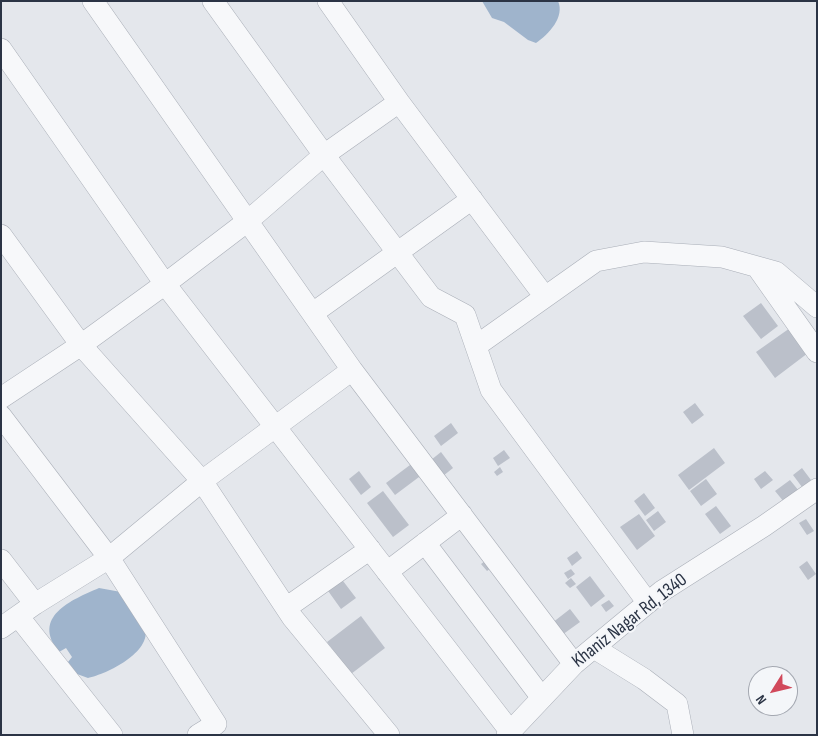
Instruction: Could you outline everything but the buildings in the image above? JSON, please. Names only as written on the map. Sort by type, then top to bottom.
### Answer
[{"type":"street","points":[[93,1],[249,220],[352,370],[574,664]]},
{"type":"street","points":[[213,1],[324,155],[431,296],[465,315],[491,390],[648,603]]},
{"type":"street","points":[[328,1],[399,102],[545,297]]},
{"type":"street","points":[[1,49],[166,284],[508,733]]},
{"type":"street","points":[[1,398],[81,345],[166,284],[249,220],[324,155],[399,102]]},
{"type":"street","points":[[313,313],[472,200]]},
{"type":"street","points":[[1,235],[81,345],[202,480],[286,608],[389,735]]},
{"type":"street","points":[[476,346],[596,261],[644,252],[722,257],[776,272],[817,307]]},
{"type":"street","points":[[757,267],[817,352]]},
{"type":"street","points":[[112,735],[10,622],[35,604],[109,558],[202,480],[352,370]]},
{"type":"street","points":[[1,416],[109,558],[216,724],[198,735]]},
{"type":"street","name":"Khaniz Nagar Rd, 1340","points":[[508,733],[574,664],[648,603],[817,489]]},
{"type":"street","points":[[387,572],[462,515]]},
{"type":"street","points":[[425,543],[542,698]]},
{"type":"street","points":[[286,608],[370,550]]},
{"type":"street","points":[[1,560],[35,604]]},
{"type":"street","points":[[594,648],[644,679],[677,704],[683,735]]},
{"type":"water","points":[[482,1],[558,1],[560,7],[558,19],[551,30],[536,43],[528,40],[504,22],[492,18]]},
{"type":"water","points":[[99,588],[121,592],[141,619],[145,628],[145,637],[142,645],[126,660],[106,672],[88,678],[77,674],[68,662],[72,657],[66,648],[59,652],[52,640],[49,629],[58,611],[77,598]]}]
